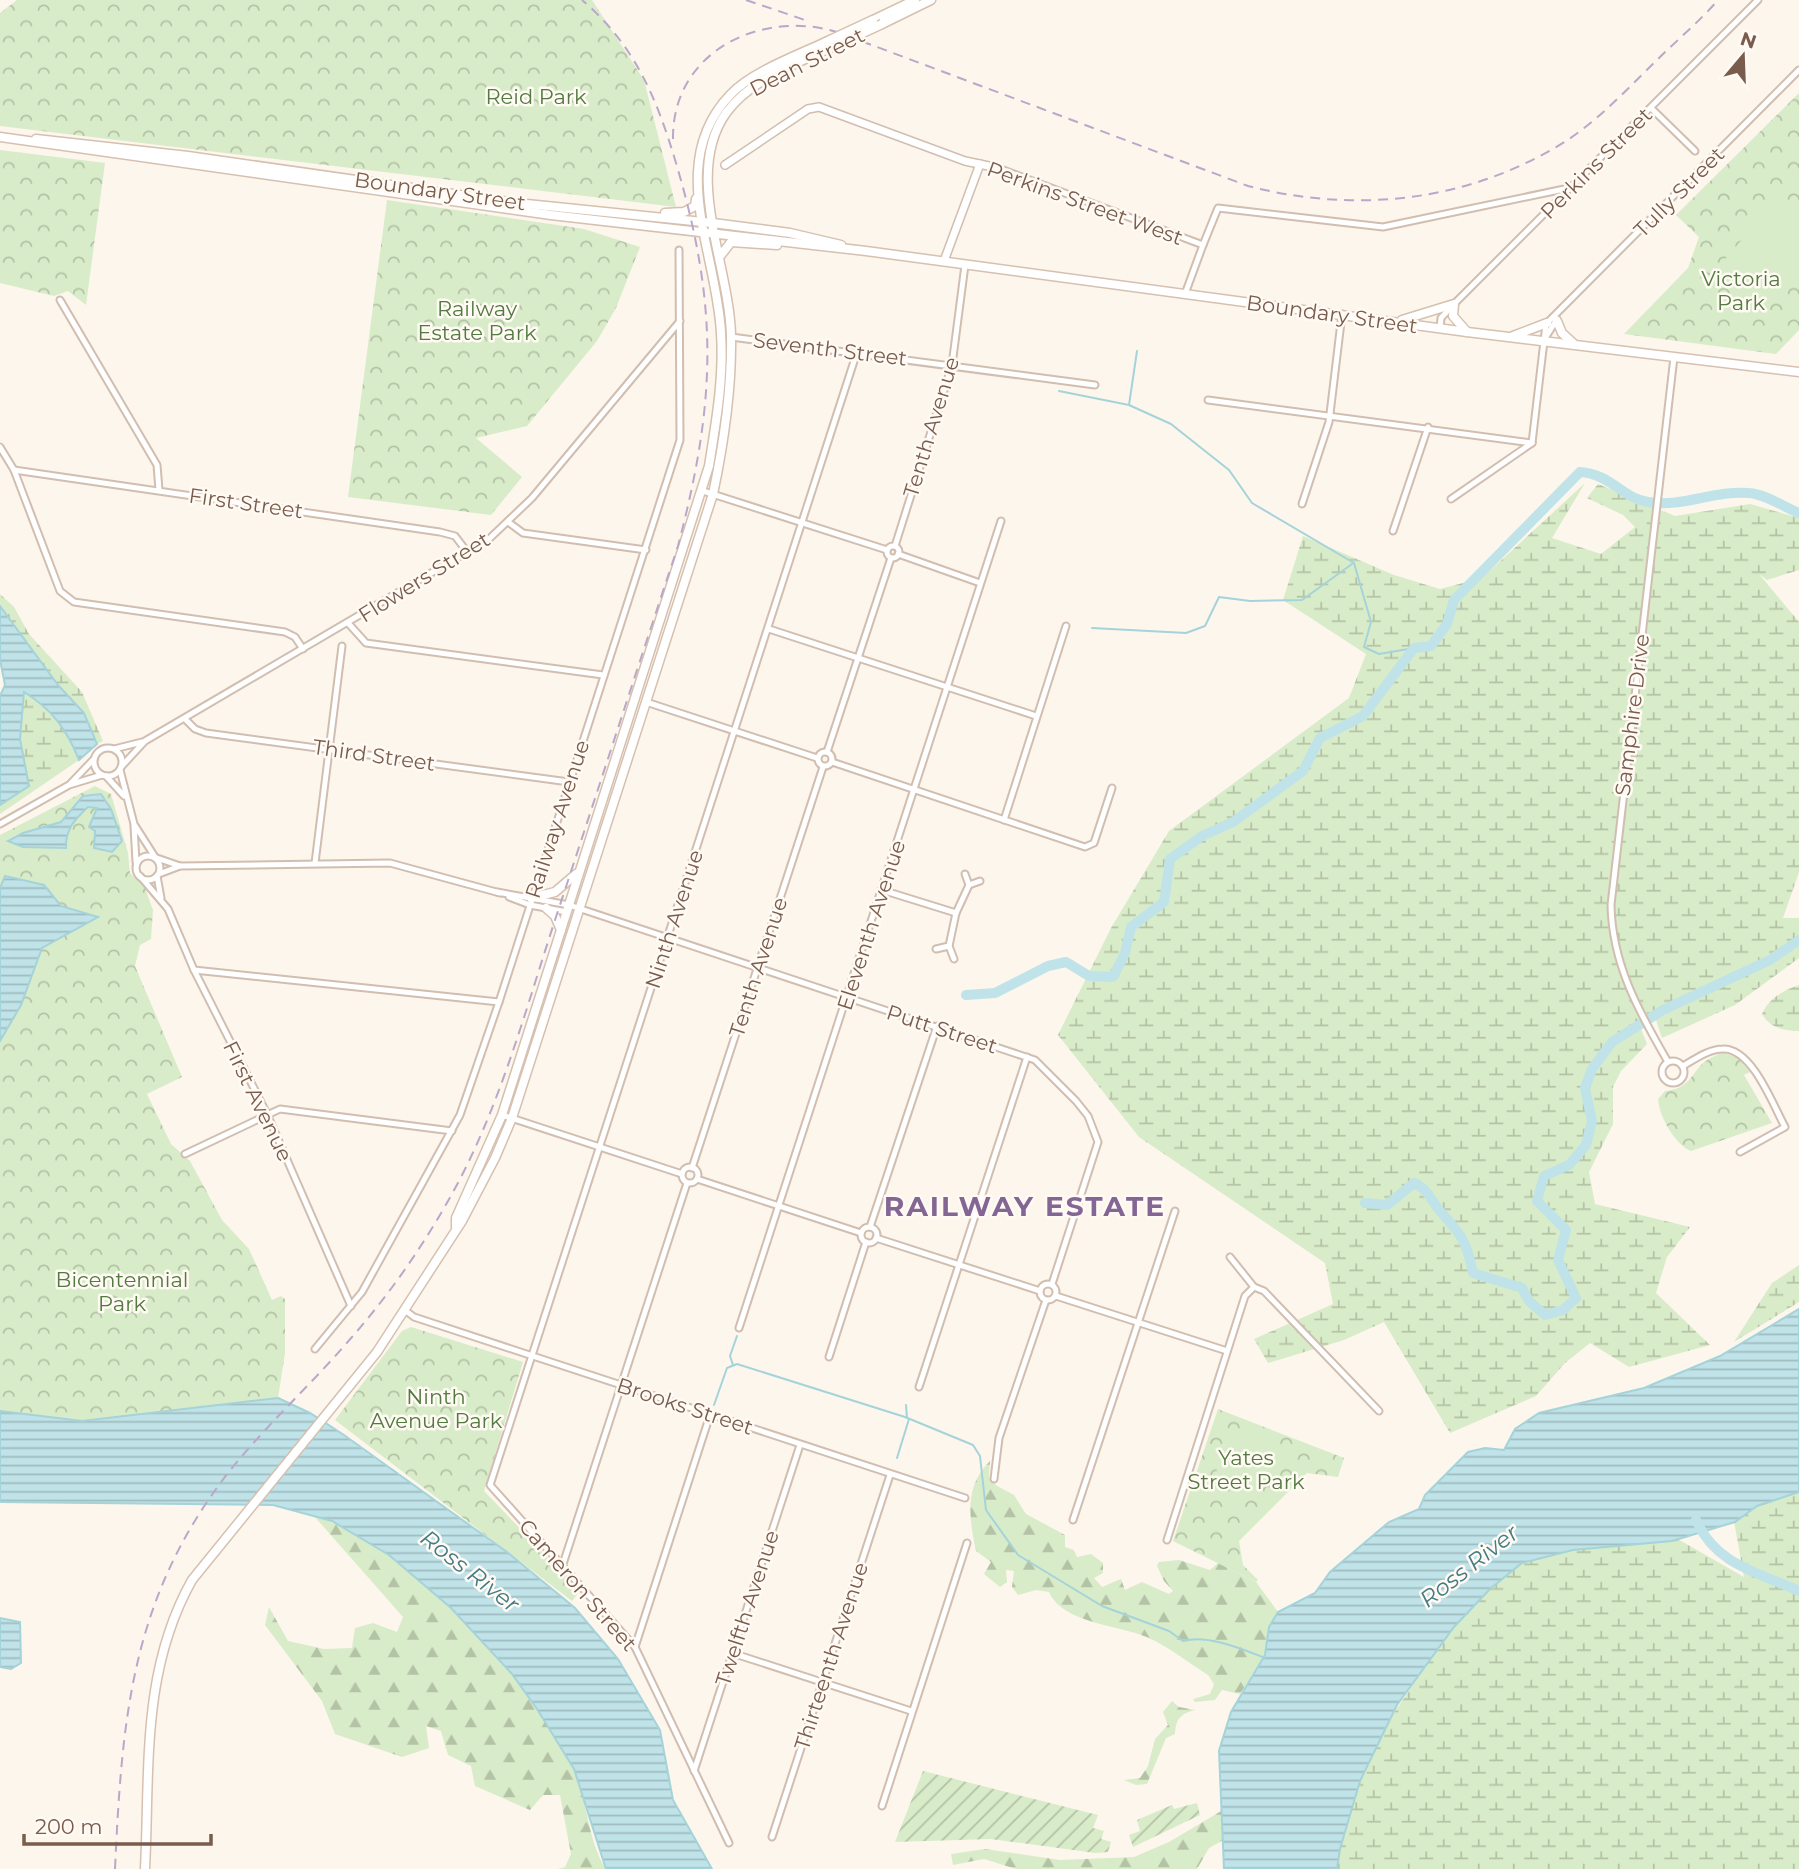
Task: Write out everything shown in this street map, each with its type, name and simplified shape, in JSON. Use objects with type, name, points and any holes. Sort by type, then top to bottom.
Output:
[{"type":"main road","name":"Dean Street","points":[[716,234],[707,188],[707,165],[715,131],[739,97],[762,81],[915,0]]},
{"type":"main road","name":"Dean Street","points":[[704,233],[697,191],[697,163],[704,132],[733,92],[834,42],[882,24],[931,0]]},
{"type":"main road","name":"Boundary Street","points":[[0,137],[551,215],[866,251],[1467,332],[1799,372]]},
{"type":"main road","name":"Boundary Street","points":[[12,139],[93,143],[517,203],[623,211],[790,233],[866,251]]},
{"type":"main road","points":[[623,211],[684,212],[695,205],[697,191]]},
{"type":"main road","name":"Railway Avenue","points":[[456,1227],[456,1219],[502,1115],[703,491],[717,415],[721,348],[720,309],[704,233]]},
{"type":"main road","name":"Railway Avenue","points":[[145,1869],[152,1695],[158,1665],[178,1605],[212,1554],[331,1411],[406,1311],[462,1221],[512,1118],[713,494],[727,414],[731,337],[716,234]]},
{"type":"main road","points":[[721,255],[732,242],[764,246],[794,243]]},
{"type":"main road","points":[[1397,321],[1454,304],[1453,316],[1467,332]]},
{"type":"main road","points":[[1558,317],[1562,333],[1574,344]]},
{"type":"main road","points":[[1510,337],[1547,323]]},
{"type":"main road","points":[[531,901],[555,892],[581,868]]},
{"type":"main road","points":[[546,908],[557,919],[561,930]]},
{"type":"street","name":"Perkins Street","points":[[1440,328],[1441,318],[1454,304],[1758,0]]},
{"type":"street","name":"Tully Street","points":[[1544,340],[1558,317],[1799,70]]},
{"type":"street","name":"Perkins Street West","points":[[725,165],[808,109],[819,107],[998,168],[1203,245],[1218,208],[1383,227],[1569,188]]},
{"type":"street","points":[[1651,108],[1695,151]]},
{"type":"street","points":[[944,261],[980,164]]},
{"type":"street","points":[[1185,294],[1203,245]]},
{"type":"street","name":"Railway Avenue","points":[[315,1349],[362,1292],[452,1131],[499,1002],[680,440],[678,250]]},
{"type":"street","name":"Tenth Avenue","points":[[895,546],[952,365],[965,265]]},
{"type":"street","points":[[60,300],[157,465],[160,474],[159,490]]},
{"type":"street","points":[[1302,504],[1330,414],[1342,314]]},
{"type":"street","name":"Tully Street","points":[[1547,323],[1558,317]]},
{"type":"street","name":"Flowers Street","points":[[111,749],[145,741],[468,553],[508,522],[680,320]]},
{"type":"street","points":[[1451,499],[1532,443],[1547,323]]},
{"type":"street","name":"Seventh Street","points":[[731,337],[1096,385]]},
{"type":"street","name":"Ninth Avenue","points":[[490,1485],[858,352]]},
{"type":"street","name":"Samphire Drive","points":[[1668,1062],[1618,961],[1611,905],[1674,357]]},
{"type":"street","points":[[1208,400],[1428,427],[1532,443]]},
{"type":"street","points":[[1393,531],[1428,427]]},
{"type":"street","points":[[0,447],[14,470],[60,591],[74,602],[285,632],[295,637],[303,649]]},
{"type":"street","name":"First Street","points":[[14,470],[450,533],[468,553]]},
{"type":"street","points":[[703,491],[887,550],[895,546],[898,554]]},
{"type":"street","name":"Eleventh Avenue","points":[[739,1328],[1001,521]]},
{"type":"street","points":[[508,522],[523,533],[646,550]]},
{"type":"street","points":[[887,550],[891,558]]},
{"type":"street","points":[[980,583],[898,554],[891,558],[827,752],[832,762],[914,792],[1085,847],[1094,843],[1112,788]]},
{"type":"street","points":[[348,623],[366,643],[603,675]]},
{"type":"street","points":[[1004,820],[1066,626]]},
{"type":"street","points":[[769,629],[1036,716]]},
{"type":"street","points":[[315,863],[342,646]]},
{"type":"street","points":[[646,702],[817,758],[823,766],[832,762]]},
{"type":"street","name":"Third Street","points":[[185,719],[195,729],[206,733],[569,782]]},
{"type":"street","name":"Flowers Street","points":[[120,768],[145,741]]},
{"type":"street","points":[[69,785],[101,750],[111,749],[119,754],[126,798],[134,824],[136,865],[140,876],[149,880],[180,866]]},
{"type":"street","points":[[817,758],[822,752],[827,752]]},
{"type":"street","points":[[94,759],[95,768],[126,798]]},
{"type":"street","name":"Tenth Avenue","points":[[692,1168],[823,766]]},
{"type":"street","points":[[0,824],[69,785],[104,776],[120,768]]},
{"type":"street","points":[[134,824],[160,867],[158,875]]},
{"type":"street","points":[[136,865],[144,856],[180,866],[390,863],[568,909]]},
{"type":"street","points":[[965,874],[969,886]]},
{"type":"street","name":"First Avenue","points":[[158,875],[161,898],[267,1114],[351,1306]]},
{"type":"street","name":"First Avenue","points":[[140,876],[161,898]]},
{"type":"street","points":[[954,959],[950,946],[956,913],[969,886],[980,881]]},
{"type":"street","points":[[882,890],[956,913]]},
{"type":"street","points":[[531,901],[546,908],[578,910]]},
{"type":"street","name":"Putt Street","points":[[578,910],[937,1026],[1040,1063],[1061,1082],[1088,1116],[1098,1142],[1052,1284]]},
{"type":"street","points":[[936,949],[950,946]]},
{"type":"street","points":[[194,970],[499,1002]]},
{"type":"street","points":[[861,1233],[870,1227],[937,1026]]},
{"type":"street","points":[[1683,1066],[1722,1049],[1740,1053],[1750,1063],[1785,1127],[1740,1153]]},
{"type":"street","points":[[919,1387],[1027,1057]]},
{"type":"street","points":[[1675,1060],[1683,1066],[1683,1078],[1677,1083],[1670,1082],[1662,1074],[1668,1062],[1675,1060]]},
{"type":"street","points":[[186,1154],[267,1114],[287,1109],[452,1131]]},
{"type":"street","points":[[502,1115],[682,1174],[687,1183],[562,1564]]},
{"type":"street","points":[[682,1174],[686,1169],[692,1168],[697,1179]]},
{"type":"street","points":[[687,1183],[697,1179],[861,1233],[866,1242],[829,1357]]},
{"type":"street","points":[[1073,1520],[1175,1211]]},
{"type":"street","points":[[870,1227],[876,1231],[876,1238]]},
{"type":"street","points":[[866,1242],[876,1238],[958,1264],[1040,1291],[1046,1300]]},
{"type":"street","points":[[1230,1256],[1254,1286],[1264,1291],[1379,1411]]},
{"type":"street","points":[[1040,1291],[1044,1284],[1052,1284],[1056,1296]]},
{"type":"street","points":[[1167,1540],[1245,1296],[1254,1286]]},
{"type":"street","points":[[994,1479],[999,1438],[1046,1300],[1056,1296],[1227,1351]]},
{"type":"street","name":"Brooks Street","points":[[406,1311],[710,1415],[965,1498]]},
{"type":"street","points":[[635,1647],[710,1415]]},
{"type":"street","name":"Twelfth Avenue","points":[[694,1771],[800,1445]]},
{"type":"street","name":"Thirteenth Avenue","points":[[772,1837],[890,1475]]},
{"type":"street","name":"Cameron Street","points":[[490,1485],[635,1647],[729,1843]]},
{"type":"street","points":[[882,1806],[967,1543]]},
{"type":"street","points":[[732,1653],[911,1711]]},
{"type":"green space","name":"Reid Park","points":[[17,0],[592,0],[644,80],[676,207],[0,126],[0,13]]},
{"type":"green space","name":"Victoria Park","points":[[1799,93],[1799,330],[1776,354],[1624,334],[1688,268],[1699,237],[1676,215]]},
{"type":"green space","points":[[0,150],[105,163],[86,305],[68,291],[54,296],[0,283]]},
{"type":"green space","points":[[1780,196],[1799,213],[1799,271],[1765,309],[1718,267]]},
{"type":"green space","name":"Railway Estate Park","points":[[387,200],[584,229],[640,247],[616,308],[597,341],[527,426],[476,438],[522,477],[491,515],[348,497]]},
{"type":"green space","points":[[1585,483],[1552,538],[1601,554],[1635,527],[1623,515],[1587,498],[1598,484],[1675,516],[1750,504],[1799,518],[1799,570],[1767,580],[1759,574],[1799,622],[1799,872],[1783,918],[1799,918],[1799,958],[1735,1005],[1662,1038],[1656,1020],[1641,1029],[1647,1044],[1621,1071],[1613,1087],[1613,1124],[1589,1172],[1595,1204],[1690,1227],[1667,1257],[1656,1293],[1710,1345],[1629,1367],[1590,1343],[1565,1363],[1536,1396],[1450,1433],[1384,1322],[1344,1340],[1268,1363],[1254,1339],[1333,1304],[1325,1263],[1139,1137],[1058,1035],[1111,928],[1169,831],[1349,698],[1366,654],[1283,600],[1303,536],[1394,575],[1440,589],[1482,578]]},
{"type":"green space","points":[[0,594],[14,607],[29,634],[82,692],[103,741],[97,744],[84,713],[58,685],[0,606]]},
{"type":"green space","points":[[24,691],[58,721],[79,760],[0,814],[0,805],[29,786],[20,739]]},
{"type":"green space","name":"Bicentennial Park","points":[[95,786],[111,794],[128,853],[130,873],[145,888],[153,910],[151,939],[140,945],[135,966],[182,1077],[147,1094],[171,1144],[190,1161],[222,1220],[249,1249],[272,1300],[281,1296],[285,1299],[285,1353],[278,1398],[82,1421],[0,1411],[0,835]]},
{"type":"green space","points":[[1799,985],[1799,1031],[1773,1026],[1762,1014],[1768,1004],[1782,992]]},
{"type":"green space","points":[[1723,1053],[1737,1057],[1750,1072],[1744,1075],[1772,1123],[1691,1151],[1679,1142],[1668,1128],[1658,1099],[1665,1091],[1683,1085],[1712,1057]]},
{"type":"green space","points":[[1799,1265],[1799,1302],[1734,1342],[1772,1283]]},
{"type":"green space","name":"Ninth Avenue Park","points":[[411,1327],[523,1362],[484,1491],[580,1591],[572,1601],[335,1420],[402,1331]]},
{"type":"green space","name":"Yates Street Park","points":[[1218,1409],[1344,1458],[1338,1477],[1307,1473],[1239,1541],[1243,1565],[1258,1580],[1256,1582],[1173,1541]]},
{"type":"green space","points":[[1240,1434],[1252,1434],[1271,1447],[1276,1464],[1274,1476],[1263,1489],[1252,1494],[1240,1494],[1221,1481],[1216,1470],[1216,1458],[1229,1439]]},
{"type":"green space","points":[[990,1461],[989,1477],[997,1486],[1014,1495],[1026,1514],[1065,1535],[1065,1547],[1074,1550],[1077,1557],[1091,1554],[1103,1563],[1103,1573],[1094,1578],[1102,1587],[1121,1579],[1125,1590],[1142,1582],[1169,1594],[1173,1591],[1164,1581],[1157,1566],[1159,1562],[1179,1560],[1210,1570],[1218,1563],[1256,1582],[1278,1612],[1269,1627],[1265,1655],[1240,1694],[1222,1690],[1215,1700],[1195,1702],[1193,1699],[1210,1694],[1214,1684],[1208,1675],[1164,1646],[1149,1638],[1079,1617],[1056,1603],[1049,1592],[1036,1590],[1018,1595],[1012,1587],[1014,1571],[1006,1570],[1007,1582],[1000,1587],[984,1574],[991,1562],[976,1551],[970,1515],[976,1481]]},
{"type":"green space","points":[[1799,1476],[1799,1869],[1331,1869],[1342,1792],[1479,1584],[1579,1532],[1662,1530],[1744,1577],[1730,1499]]},
{"type":"green space","points":[[314,1516],[350,1531],[388,1554],[426,1585],[498,1658],[529,1696],[573,1768],[582,1792],[595,1846],[606,1869],[558,1869],[565,1867],[571,1854],[560,1795],[543,1795],[530,1810],[475,1786],[471,1766],[448,1755],[441,1731],[426,1726],[429,1748],[402,1757],[335,1734],[322,1701],[265,1625],[269,1607],[288,1641],[324,1649],[352,1648],[355,1628],[373,1623],[397,1632],[403,1617]]},
{"type":"green space","points":[[1172,1701],[1179,1707],[1195,1710],[1180,1718],[1175,1734],[1166,1738],[1147,1784],[1136,1785],[1124,1780],[1140,1778],[1148,1766],[1155,1739],[1168,1725],[1163,1712]]},
{"type":"green space","points":[[923,1771],[1098,1815],[1093,1828],[1104,1831],[1101,1839],[1111,1842],[1108,1852],[1095,1853],[991,1839],[895,1842]]},
{"type":"green space","points":[[1197,1803],[1200,1815],[1133,1847],[1129,1835],[1140,1831],[1137,1820],[1172,1805],[1174,1809]]},
{"type":"green space","points":[[1223,1810],[1225,1839],[1209,1848],[1197,1869],[1016,1869],[984,1859],[953,1865],[951,1854],[985,1849],[1060,1860],[1134,1857],[1169,1842]]},
{"type":"water","points":[[0,606],[58,685],[84,713],[97,744],[79,760],[57,721],[24,692],[20,739],[29,786],[0,805],[0,696],[5,685],[0,660]]},
{"type":"water","points":[[101,794],[111,809],[122,841],[112,852],[94,848],[95,831],[89,827],[97,808],[88,807],[72,825],[66,848],[23,847],[8,841],[23,833],[61,822],[83,796]]},
{"type":"water","points":[[5,876],[44,885],[61,906],[98,917],[42,948],[21,1005],[0,1041],[0,888]]},
{"type":"water","name":"Ross River","points":[[1799,1309],[1799,1492],[1757,1506],[1735,1522],[1672,1541],[1573,1550],[1522,1563],[1490,1589],[1454,1627],[1397,1705],[1360,1781],[1340,1849],[1337,1869],[1224,1869],[1219,1751],[1231,1712],[1265,1655],[1269,1627],[1278,1612],[1315,1593],[1330,1572],[1389,1522],[1419,1509],[1425,1495],[1468,1452],[1485,1448],[1504,1450],[1515,1429],[1539,1413],[1644,1388],[1720,1356]]},
{"type":"water","name":"Ross River","points":[[278,1398],[310,1413],[344,1435],[507,1552],[575,1608],[618,1659],[660,1730],[673,1800],[712,1869],[606,1869],[574,1769],[512,1674],[451,1608],[389,1555],[332,1521],[273,1505],[0,1502],[0,1411],[82,1421]]},
{"type":"water","points":[[0,1618],[20,1622],[21,1663],[11,1669],[0,1667]]},
{"type":"waterway","points":[[1129,405],[1137,351]]},
{"type":"waterway","points":[[1059,391],[1129,405],[1171,424],[1229,470],[1252,503],[1354,563],[1371,622],[1364,647],[1379,654],[1414,648]]},
{"type":"waterway","points":[[966,995],[995,993],[1048,966],[1066,962],[1089,976],[1113,977],[1125,953],[1131,927],[1164,902],[1170,859],[1202,836],[1233,822],[1303,771],[1320,738],[1363,716],[1414,648],[1431,646],[1447,624],[1454,600],[1580,472],[1600,477],[1631,496],[1648,502],[1673,503],[1723,494],[1749,493],[1768,498],[1799,513]]},
{"type":"waterway","points":[[1092,628],[1186,633],[1205,626],[1219,597],[1250,601],[1302,600],[1352,564]]},
{"type":"waterway","points":[[1365,1203],[1387,1205],[1414,1183],[1418,1185],[1462,1238],[1473,1273],[1522,1288],[1529,1301],[1545,1315],[1563,1310],[1576,1298],[1558,1260],[1566,1230],[1537,1201],[1544,1176],[1569,1165],[1586,1145],[1592,1121],[1585,1088],[1592,1069],[1612,1042],[1663,1010],[1770,960],[1799,940]]},
{"type":"waterway","points":[[733,1365],[730,1356],[737,1336]]},
{"type":"waterway","points":[[714,1405],[727,1368],[737,1364],[905,1417],[973,1445],[980,1456],[986,1510],[1018,1555],[1102,1606],[1169,1631],[1183,1641],[1213,1641],[1265,1658]]},
{"type":"waterway","points":[[906,1405],[907,1418]]},
{"type":"waterway","points":[[897,1458],[909,1419]]},
{"type":"waterway","points":[[1696,1520],[1704,1535],[1726,1557],[1753,1572],[1799,1591]]},
{"type":"railway","points":[[115,1869],[128,1710],[151,1613],[170,1566],[196,1520],[228,1473],[337,1354],[397,1281],[460,1179],[489,1115],[513,1050],[678,546],[691,494],[700,445],[707,354],[706,310],[690,215],[661,117],[642,74],[616,35],[582,0]]},
{"type":"railway","points":[[746,0],[805,20]]},
{"type":"railway","points":[[673,139],[677,108],[688,82],[705,60],[726,44],[752,33],[780,27],[808,26],[837,32],[1248,186],[1289,195],[1330,199],[1412,197],[1491,178],[1529,162],[1566,141],[1613,103],[1718,0]]},
{"type":"district","name":"RAILWAY ESTATE","points":[[1025,1206]]}]
